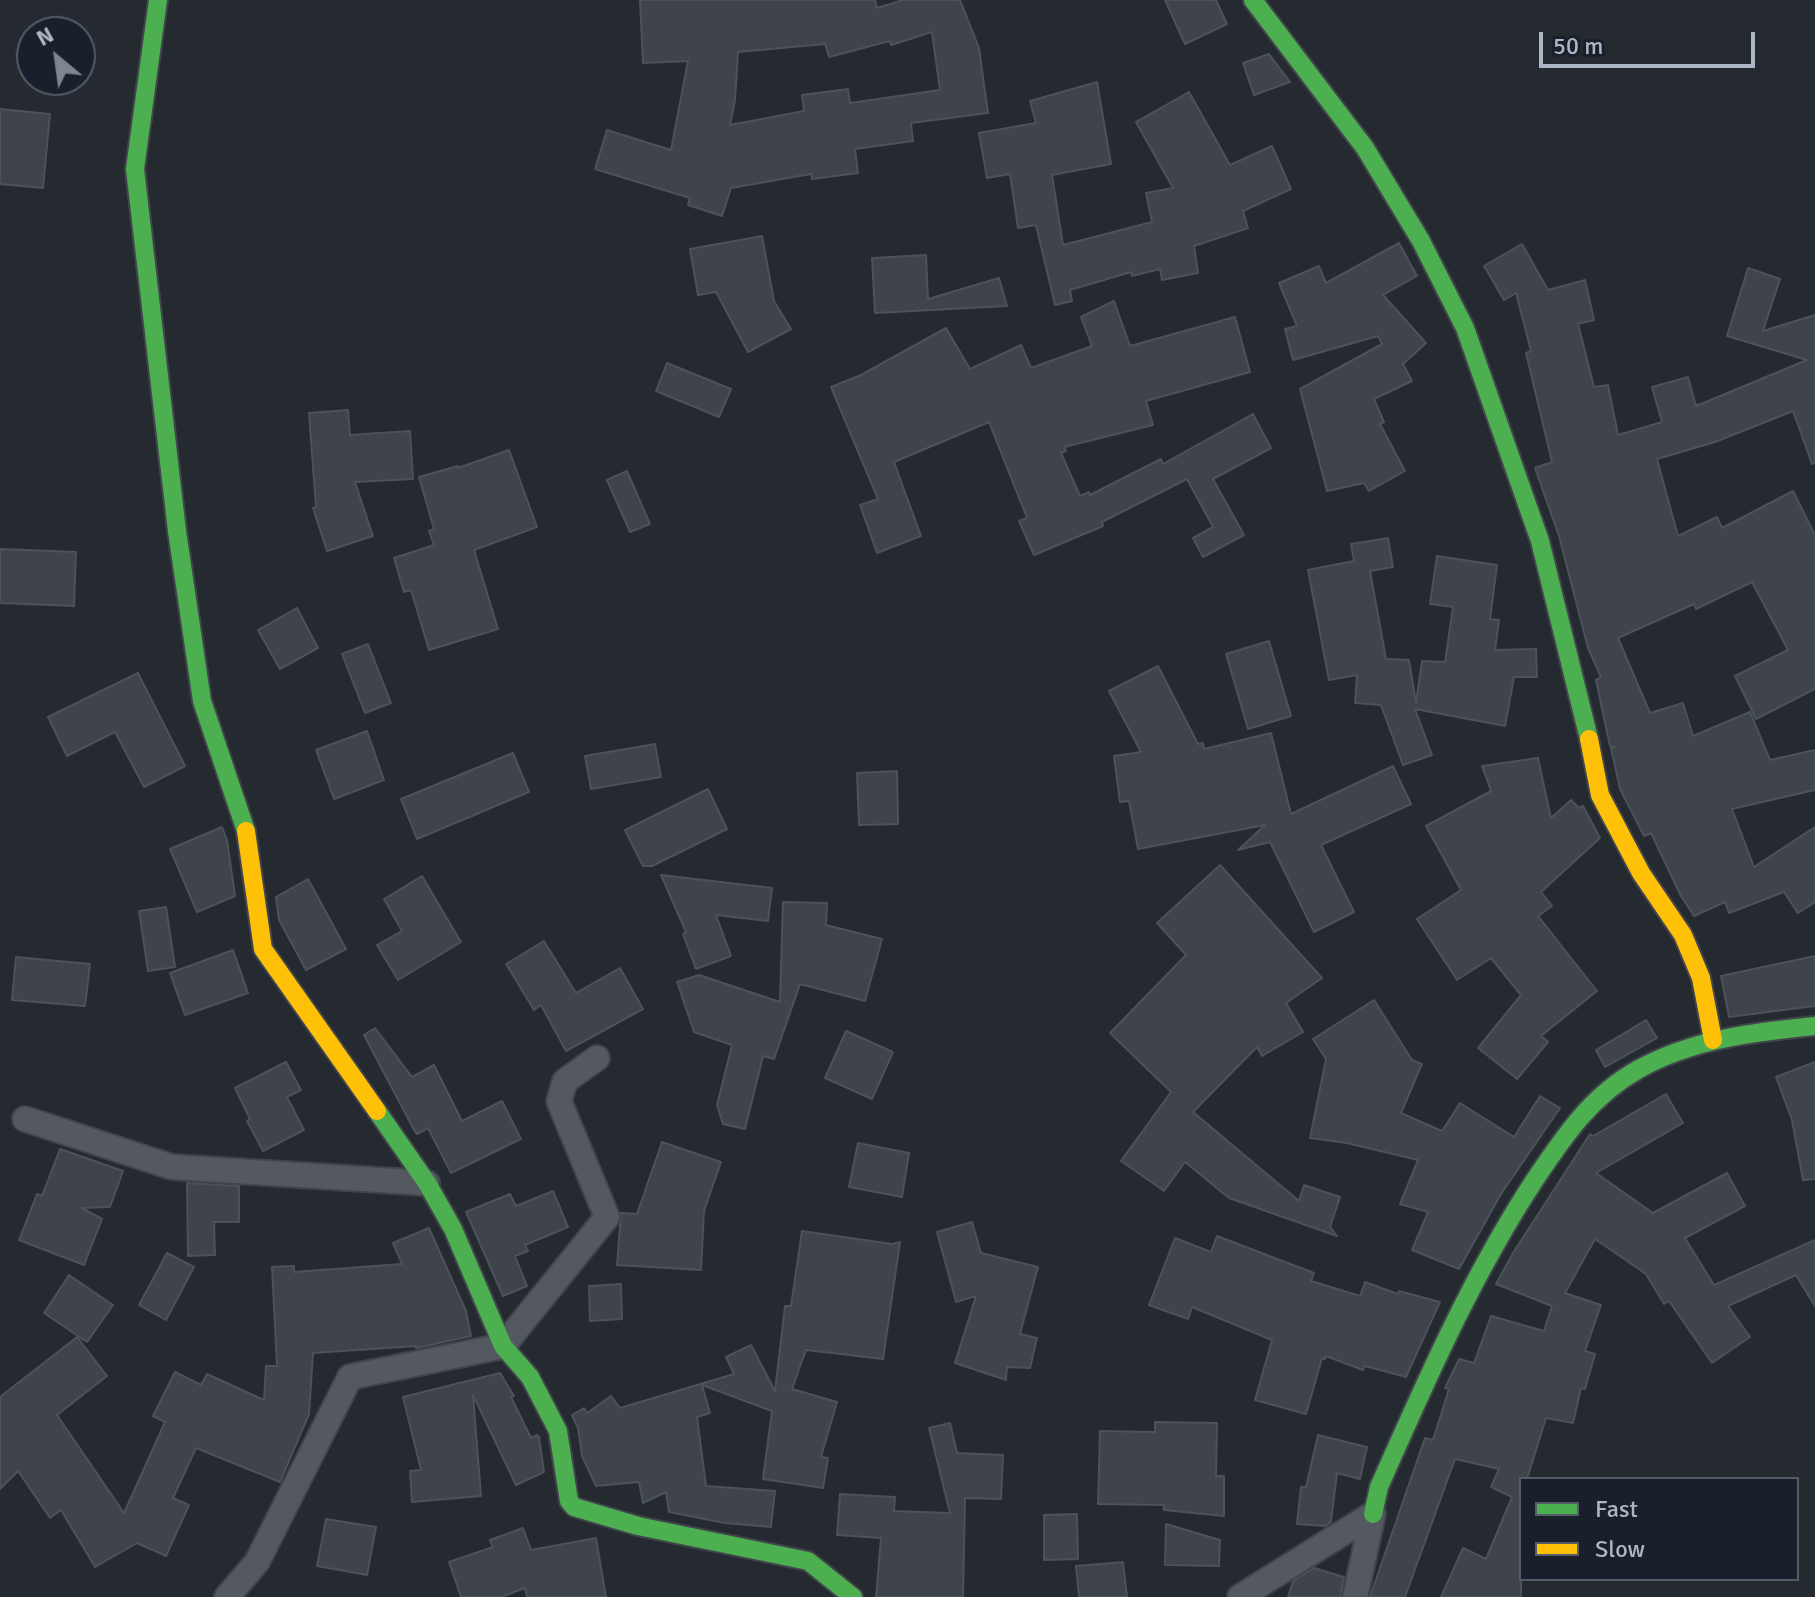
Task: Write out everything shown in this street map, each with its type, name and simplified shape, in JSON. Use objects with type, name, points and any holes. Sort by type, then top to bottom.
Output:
[{"type":"street","points":[[158,0],[135,169],[177,531],[202,701],[247,835],[263,949],[427,1183],[453,1229],[503,1346],[530,1377],[558,1431],[569,1501],[574,1507],[638,1526],[808,1561],[853,1597]]},
{"type":"street","points":[[1253,0],[1365,148],[1421,241],[1465,328],[1540,541],[1583,711],[1600,795],[1641,873],[1683,935],[1701,978],[1713,1040]]},
{"type":"street","points":[[1355,1597],[1379,1487],[1452,1325],[1521,1199],[1580,1115],[1612,1086],[1649,1063],[1702,1042],[1758,1031],[1815,1026]]},
{"type":"street","points":[[227,1597],[257,1562],[350,1377],[503,1346],[607,1217],[559,1101],[565,1081],[597,1058]]},
{"type":"street","points":[[25,1119],[172,1167],[427,1183]]},
{"type":"street","points":[[1240,1597],[1373,1514]]},
{"type":"building","points":[[640,0],[875,0],[877,8],[903,0],[960,0],[979,48],[988,113],[911,123],[913,141],[855,149],[858,173],[812,179],[811,174],[731,188],[722,216],[688,205],[690,198],[595,169],[607,130],[671,150],[688,61],[643,63]],"holes":[[[932,32],[940,90],[850,103],[848,89],[802,95],[804,111],[730,125],[738,52],[825,44],[829,57],[890,41],[891,45]]]},
{"type":"building","points":[[1165,0],[1216,0],[1227,24],[1185,44]]},
{"type":"building","points":[[1269,54],[1290,82],[1254,95],[1243,63]]},
{"type":"building","points":[[1097,82],[1111,164],[1052,175],[1063,245],[1152,222],[1146,193],[1173,188],[1136,122],[1189,92],[1230,165],[1272,146],[1291,189],[1243,211],[1248,228],[1194,246],[1198,273],[1162,280],[1160,269],[1132,276],[1131,272],[1070,290],[1072,301],[1055,305],[1036,225],[1018,228],[1010,174],[987,178],[979,133],[1036,123],[1030,101]]},
{"type":"building","points":[[0,109],[50,114],[43,188],[0,184]]},
{"type":"building","points":[[762,236],[774,301],[791,329],[748,352],[716,292],[698,295],[690,249]]},
{"type":"building","points":[[1399,243],[1417,276],[1383,295],[1426,343],[1403,364],[1412,381],[1374,399],[1384,422],[1380,424],[1405,471],[1369,491],[1364,483],[1327,491],[1300,389],[1382,344],[1378,336],[1293,360],[1285,329],[1297,326],[1279,283],[1319,266],[1326,283]]},
{"type":"building","points":[[1522,244],[1548,290],[1585,280],[1594,320],[1578,324],[1594,387],[1608,385],[1618,435],[1662,422],[1652,387],[1688,377],[1696,406],[1807,360],[1727,336],[1748,268],[1780,279],[1763,331],[1815,315],[1815,463],[1812,464],[1793,411],[1715,442],[1657,459],[1678,536],[1717,517],[1722,528],[1793,491],[1815,535],[1815,689],[1756,719],[1735,676],[1788,650],[1752,582],[1696,609],[1694,604],[1618,638],[1650,713],[1683,703],[1693,736],[1750,712],[1770,760],[1815,750],[1815,790],[1732,809],[1754,867],[1815,827],[1815,902],[1798,913],[1784,892],[1729,913],[1725,902],[1694,916],[1651,833],[1644,836],[1620,789],[1611,748],[1616,747],[1610,746],[1596,680],[1601,677],[1588,648],[1559,536],[1535,468],[1552,462],[1526,353],[1531,351],[1516,293],[1504,300],[1484,266]]},
{"type":"building","points":[[926,255],[928,299],[999,278],[1007,306],[875,313],[872,258]]},
{"type":"building","points":[[1114,301],[1130,346],[1235,317],[1250,372],[1146,401],[1153,425],[1064,447],[1066,451],[1061,453],[1080,496],[1089,492],[1090,495],[1161,459],[1163,464],[1253,414],[1271,448],[1213,479],[1244,535],[1203,557],[1193,538],[1213,527],[1187,479],[1102,522],[1103,526],[1034,555],[1019,521],[1027,518],[989,422],[894,462],[921,536],[877,553],[860,505],[878,499],[831,387],[861,375],[946,328],[970,369],[1021,345],[1031,368],[1092,346],[1081,317]]},
{"type":"building","points":[[667,363],[731,389],[719,417],[656,391]]},
{"type":"building","points":[[348,410],[350,435],[410,431],[413,479],[355,482],[373,536],[327,551],[313,508],[316,507],[309,413]]},
{"type":"building","points":[[509,450],[537,527],[474,550],[498,629],[429,650],[411,590],[404,592],[394,558],[434,545],[429,531],[434,529],[419,477],[458,468]]},
{"type":"building","points":[[627,471],[650,524],[630,532],[607,480]]},
{"type":"building","points":[[1388,538],[1393,567],[1370,571],[1386,659],[1409,660],[1416,703],[1422,661],[1445,662],[1453,607],[1430,604],[1437,556],[1497,565],[1490,619],[1499,620],[1495,650],[1536,649],[1537,677],[1514,677],[1505,726],[1415,709],[1432,755],[1403,765],[1381,705],[1355,703],[1357,675],[1329,680],[1308,570],[1354,561],[1351,544]]},
{"type":"building","points":[[0,549],[76,552],[74,606],[0,603]]},
{"type":"building","points":[[297,608],[318,648],[280,669],[258,630]]},
{"type":"building","points":[[1269,641],[1291,716],[1248,729],[1226,654]]},
{"type":"building","points":[[368,644],[391,703],[365,713],[342,654]]},
{"type":"building","points":[[1158,666],[1198,744],[1203,743],[1204,749],[1271,733],[1291,814],[1393,766],[1411,804],[1321,845],[1354,912],[1314,932],[1270,842],[1238,850],[1265,825],[1138,849],[1129,801],[1120,802],[1114,756],[1141,752],[1109,691]]},
{"type":"building","points":[[138,673],[185,766],[144,787],[115,732],[67,756],[48,717]]},
{"type":"building","points":[[367,731],[384,780],[334,799],[316,750]]},
{"type":"building","points":[[655,744],[661,777],[591,789],[585,756]]},
{"type":"building","points":[[513,753],[529,792],[417,839],[401,799]]},
{"type":"building","points":[[1538,758],[1551,818],[1571,800],[1579,808],[1583,806],[1600,838],[1541,892],[1552,906],[1538,916],[1597,991],[1541,1036],[1548,1042],[1517,1079],[1478,1048],[1521,995],[1491,958],[1457,980],[1417,919],[1461,890],[1426,826],[1491,791],[1482,766]]},
{"type":"building","points":[[897,771],[898,824],[859,825],[857,773]]},
{"type":"building","points":[[708,789],[727,829],[652,866],[643,866],[625,830]]},
{"type":"building","points":[[222,827],[227,840],[235,896],[197,912],[170,849]]},
{"type":"building","points":[[1220,865],[1322,978],[1286,1003],[1303,1032],[1262,1056],[1257,1047],[1193,1112],[1299,1201],[1304,1185],[1340,1197],[1330,1227],[1337,1236],[1229,1198],[1185,1162],[1164,1191],[1121,1161],[1171,1092],[1110,1033],[1186,955],[1157,923]]},
{"type":"building","points":[[661,875],[772,888],[768,921],[716,915],[731,956],[696,969],[683,934],[686,932]]},
{"type":"building","points":[[422,876],[461,942],[398,980],[377,945],[402,931],[384,899]]},
{"type":"building","points":[[308,879],[346,949],[306,970],[279,920],[276,897]]},
{"type":"building","points":[[783,902],[827,903],[826,925],[882,939],[865,1001],[800,984],[774,1059],[763,1056],[745,1129],[723,1124],[717,1105],[732,1045],[694,1032],[677,982],[699,975],[780,1002]]},
{"type":"building","points":[[166,907],[175,967],[148,971],[139,911]]},
{"type":"building","points":[[544,941],[576,993],[620,968],[643,1009],[566,1051],[541,1005],[534,1010],[506,964]]},
{"type":"building","points":[[233,950],[248,993],[185,1015],[170,973]]},
{"type":"building","points":[[1815,956],[1815,1006],[1729,1017],[1721,976]]},
{"type":"building","points":[[16,957],[90,964],[85,1006],[12,1000]]},
{"type":"building","points":[[1374,1000],[1412,1060],[1422,1064],[1401,1113],[1442,1131],[1460,1103],[1514,1137],[1540,1096],[1560,1108],[1501,1194],[1459,1269],[1412,1250],[1428,1212],[1400,1204],[1418,1160],[1347,1143],[1310,1138],[1326,1059],[1313,1039]]},
{"type":"building","points":[[1646,1020],[1657,1038],[1605,1067],[1596,1050]]},
{"type":"building","points":[[375,1028],[412,1077],[434,1065],[462,1121],[502,1101],[521,1139],[451,1173],[428,1128],[417,1134],[413,1128],[364,1035]]},
{"type":"building","points":[[846,1031],[893,1052],[872,1099],[825,1078]]},
{"type":"building","points":[[286,1062],[301,1090],[287,1097],[304,1130],[263,1151],[247,1121],[250,1119],[235,1088]]},
{"type":"building","points":[[1815,1062],[1815,1179],[1803,1180],[1792,1120],[1776,1077]]},
{"type":"building","points":[[1666,1094],[1683,1123],[1596,1173],[1653,1213],[1727,1173],[1745,1206],[1685,1238],[1714,1285],[1815,1240],[1815,1306],[1796,1275],[1728,1306],[1750,1337],[1712,1363],[1669,1301],[1664,1304],[1646,1274],[1595,1239],[1565,1293],[1601,1305],[1585,1351],[1595,1354],[1585,1389],[1581,1388],[1573,1423],[1546,1418],[1528,1477],[1519,1477],[1521,1597],[1441,1597],[1463,1548],[1486,1559],[1512,1497],[1491,1487],[1499,1469],[1455,1459],[1405,1597],[1370,1597],[1425,1438],[1433,1440],[1449,1389],[1445,1388],[1459,1359],[1474,1363],[1491,1316],[1544,1331],[1552,1306],[1496,1284],[1590,1134],[1593,1136]]},
{"type":"building","points":[[662,1142],[721,1162],[704,1211],[701,1270],[617,1265],[621,1213],[637,1214]]},
{"type":"building","points":[[858,1143],[909,1153],[902,1197],[849,1187]]},
{"type":"building","points":[[60,1149],[123,1171],[110,1207],[82,1208],[102,1219],[84,1265],[19,1240],[37,1194],[42,1196]]},
{"type":"building","points":[[187,1183],[239,1186],[239,1222],[214,1222],[215,1255],[188,1256]]},
{"type":"building","points":[[553,1191],[568,1227],[525,1245],[528,1251],[515,1256],[527,1286],[503,1296],[466,1212],[510,1194],[516,1206]]},
{"type":"building","points":[[972,1222],[981,1253],[1038,1267],[1020,1334],[1037,1338],[1030,1368],[1007,1367],[1006,1380],[955,1363],[976,1296],[956,1302],[937,1232]]},
{"type":"building","points":[[429,1228],[466,1311],[471,1336],[416,1348],[313,1353],[309,1414],[280,1482],[196,1448],[173,1498],[189,1505],[166,1556],[137,1543],[95,1567],[61,1510],[50,1518],[18,1471],[0,1489],[0,1397],[77,1337],[107,1376],[57,1415],[124,1513],[165,1422],[153,1416],[175,1372],[201,1385],[207,1374],[264,1400],[266,1366],[277,1366],[272,1267],[294,1266],[294,1272],[402,1264],[393,1243]]},
{"type":"building","points":[[802,1231],[892,1244],[900,1242],[883,1359],[806,1350],[792,1389],[837,1402],[821,1457],[828,1458],[823,1488],[763,1479],[772,1411],[702,1385],[710,1413],[697,1417],[706,1486],[775,1491],[771,1527],[725,1523],[669,1512],[666,1492],[643,1503],[639,1482],[596,1486],[582,1456],[578,1428],[572,1415],[584,1408],[587,1413],[611,1396],[620,1408],[734,1374],[726,1357],[751,1345],[775,1391],[785,1306],[791,1306]]},
{"type":"building","points":[[1217,1236],[1314,1273],[1311,1281],[1360,1296],[1365,1282],[1398,1294],[1399,1291],[1440,1302],[1406,1377],[1365,1366],[1363,1370],[1326,1356],[1322,1358],[1306,1414],[1255,1400],[1272,1340],[1192,1307],[1188,1319],[1149,1305],[1175,1238],[1211,1252]]},
{"type":"building","points":[[167,1253],[194,1267],[166,1320],[139,1305]]},
{"type":"building","points":[[69,1275],[113,1305],[87,1342],[44,1313]]},
{"type":"building","points":[[621,1284],[622,1319],[590,1321],[589,1286]]},
{"type":"building","points":[[500,1373],[514,1396],[511,1397],[531,1438],[539,1437],[544,1472],[516,1485],[473,1395],[481,1496],[412,1502],[410,1471],[421,1470],[403,1397]]},
{"type":"building","points":[[1155,1422],[1217,1423],[1216,1476],[1224,1476],[1224,1516],[1164,1510],[1164,1505],[1098,1504],[1100,1431],[1155,1432]]},
{"type":"building","points":[[950,1423],[957,1453],[1003,1455],[1001,1499],[965,1498],[963,1597],[876,1597],[881,1538],[837,1535],[840,1494],[895,1497],[894,1511],[950,1513],[929,1428]]},
{"type":"building","points":[[1318,1435],[1367,1447],[1360,1479],[1337,1473],[1331,1522],[1325,1526],[1297,1524],[1301,1487],[1306,1487]]},
{"type":"building","points":[[1077,1514],[1078,1559],[1044,1560],[1044,1515]]},
{"type":"building","points":[[326,1519],[376,1527],[367,1575],[317,1566]]},
{"type":"building","points":[[1166,1524],[1220,1540],[1219,1566],[1165,1565]]},
{"type":"building","points":[[523,1528],[531,1550],[596,1538],[606,1597],[527,1597],[525,1588],[501,1597],[461,1597],[449,1562],[493,1547],[490,1540]]},
{"type":"building","points":[[1123,1562],[1127,1597],[1079,1597],[1076,1566]]},
{"type":"building","points":[[1314,1568],[1344,1577],[1340,1597],[1288,1597],[1293,1581]]},
{"type":"traffic: fast","points":[[158,0],[135,169],[177,531],[202,701],[246,831]]},
{"type":"traffic: fast","points":[[1253,0],[1365,148],[1421,241],[1465,328],[1540,541],[1589,739]]},
{"type":"traffic: fast","points":[[1373,1514],[1379,1487],[1471,1290],[1536,1178],[1581,1117],[1622,1079],[1681,1050],[1747,1034],[1815,1026]]},
{"type":"traffic: fast","points":[[377,1111],[427,1183],[453,1229],[503,1346],[530,1377],[558,1431],[569,1501],[574,1507],[638,1526],[808,1561],[853,1597]]},
{"type":"traffic: slow","points":[[1589,739],[1600,795],[1641,873],[1683,935],[1701,978],[1713,1040]]},
{"type":"traffic: slow","points":[[246,831],[263,949],[377,1111]]}]
